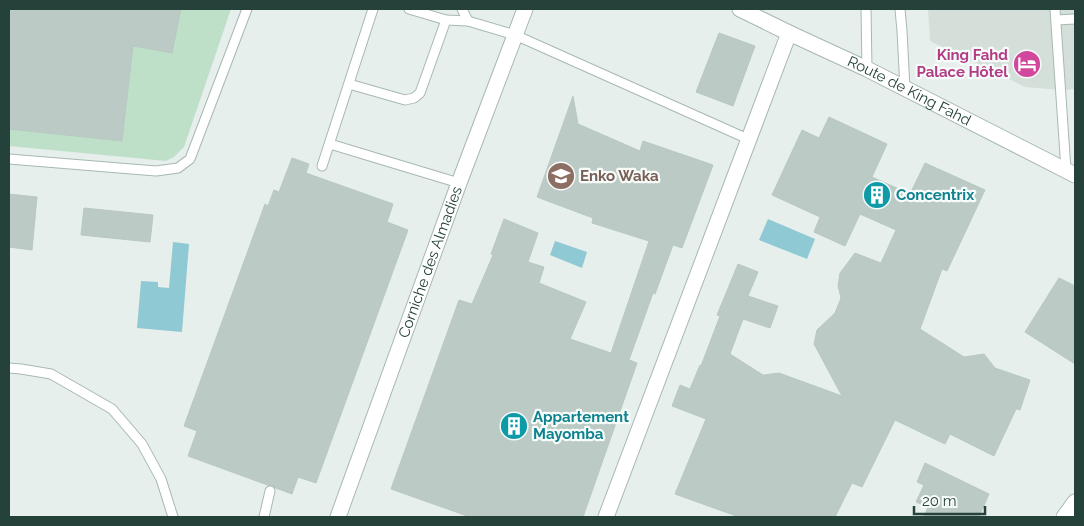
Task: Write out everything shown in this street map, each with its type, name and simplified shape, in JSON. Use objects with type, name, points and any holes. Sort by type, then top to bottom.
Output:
[{"type":"street","name":"Corniche des Almadies","points":[[338,517],[459,183],[525,9]]},
{"type":"street","name":"Route de King Fahd","points":[[740,9],[867,68],[1070,173]]},
{"type":"street","points":[[606,517],[789,33]]},
{"type":"street","points":[[1064,517],[1075,502]]},
{"type":"lane","points":[[9,159],[156,171],[178,168],[190,160],[247,9]]},
{"type":"lane","points":[[322,166],[373,9]]},
{"type":"lane","points":[[409,9],[446,20],[468,21],[515,35],[748,139]]},
{"type":"lane","points":[[462,9],[468,21]]},
{"type":"lane","points":[[866,9],[867,68]]},
{"type":"lane","points":[[900,9],[905,89]]},
{"type":"lane","points":[[1055,9],[1070,173]]},
{"type":"lane","points":[[1056,20],[1075,19]]},
{"type":"lane","points":[[349,84],[405,100],[414,98],[420,93],[446,20]]},
{"type":"lane","points":[[330,144],[459,183]]},
{"type":"lane","points":[[9,368],[21,368],[51,374],[112,410],[142,444],[162,479],[173,517]]},
{"type":"lane","points":[[264,517],[270,490]]},
{"type":"shaded area","name":"King Fahd Palace Hôtel","points":[[928,9],[1075,9],[1075,89],[1061,90],[1025,87],[930,41]]},
{"type":"green space","points":[[9,9],[231,9],[184,147],[174,157],[166,161],[9,146]]},
{"type":"water","points":[[768,219],[815,239],[807,259],[759,240]]},
{"type":"water","points":[[555,241],[587,252],[582,268],[550,255]]},
{"type":"water","points":[[173,242],[189,244],[182,332],[137,328],[141,281],[158,282],[158,287],[169,288]]},
{"type":"building","points":[[9,9],[181,9],[172,53],[133,46],[122,141],[9,129]]},
{"type":"building","points":[[719,33],[755,46],[733,106],[696,92]]},
{"type":"building","name":"Appartement Mayomba","points":[[573,96],[578,124],[640,151],[643,141],[713,165],[682,248],[673,245],[655,294],[653,293],[629,360],[637,363],[583,517],[470,517],[391,489],[459,300],[472,304],[493,255],[491,254],[504,219],[538,233],[528,262],[544,267],[539,283],[586,302],[570,339],[611,353],[649,241],[592,223],[593,218],[537,197]]},
{"type":"building","points":[[829,117],[887,144],[872,177],[910,194],[925,163],[985,190],[947,271],[942,269],[920,329],[964,357],[984,354],[995,368],[1030,380],[1020,410],[1016,409],[994,456],[950,434],[945,444],[895,420],[862,487],[852,483],[835,517],[739,517],[675,494],[706,419],[672,406],[680,385],[690,389],[701,366],[720,316],[717,315],[738,264],[758,272],[748,296],[778,306],[770,328],[743,319],[730,354],[763,375],[779,373],[842,396],[814,344],[817,330],[835,313],[841,298],[838,286],[840,273],[855,253],[881,263],[896,230],[860,214],[845,246],[814,232],[820,217],[772,195],[802,130],[819,138]]},
{"type":"building","points":[[292,158],[309,164],[306,173],[393,204],[387,222],[408,230],[316,483],[298,477],[292,494],[188,456],[197,431],[184,426],[265,204],[268,206],[274,190],[279,192]]},
{"type":"building","points":[[9,194],[37,197],[32,250],[9,247]]},
{"type":"building","points":[[84,208],[153,215],[150,242],[81,235]]},
{"type":"building","points":[[1059,278],[1075,286],[1075,364],[1025,332]]},
{"type":"building","points":[[925,463],[989,494],[979,517],[924,517],[928,507],[916,502],[924,485],[917,482]]},
{"type":"place","name":"King Fahd Palace Hôtel","points":[[1027,64]]},
{"type":"place","name":"Enko Waka","points":[[561,176]]},
{"type":"place","name":"Concentrix","points":[[877,195]]},
{"type":"place","name":"Appartement Mayomba","points":[[514,426]]}]
